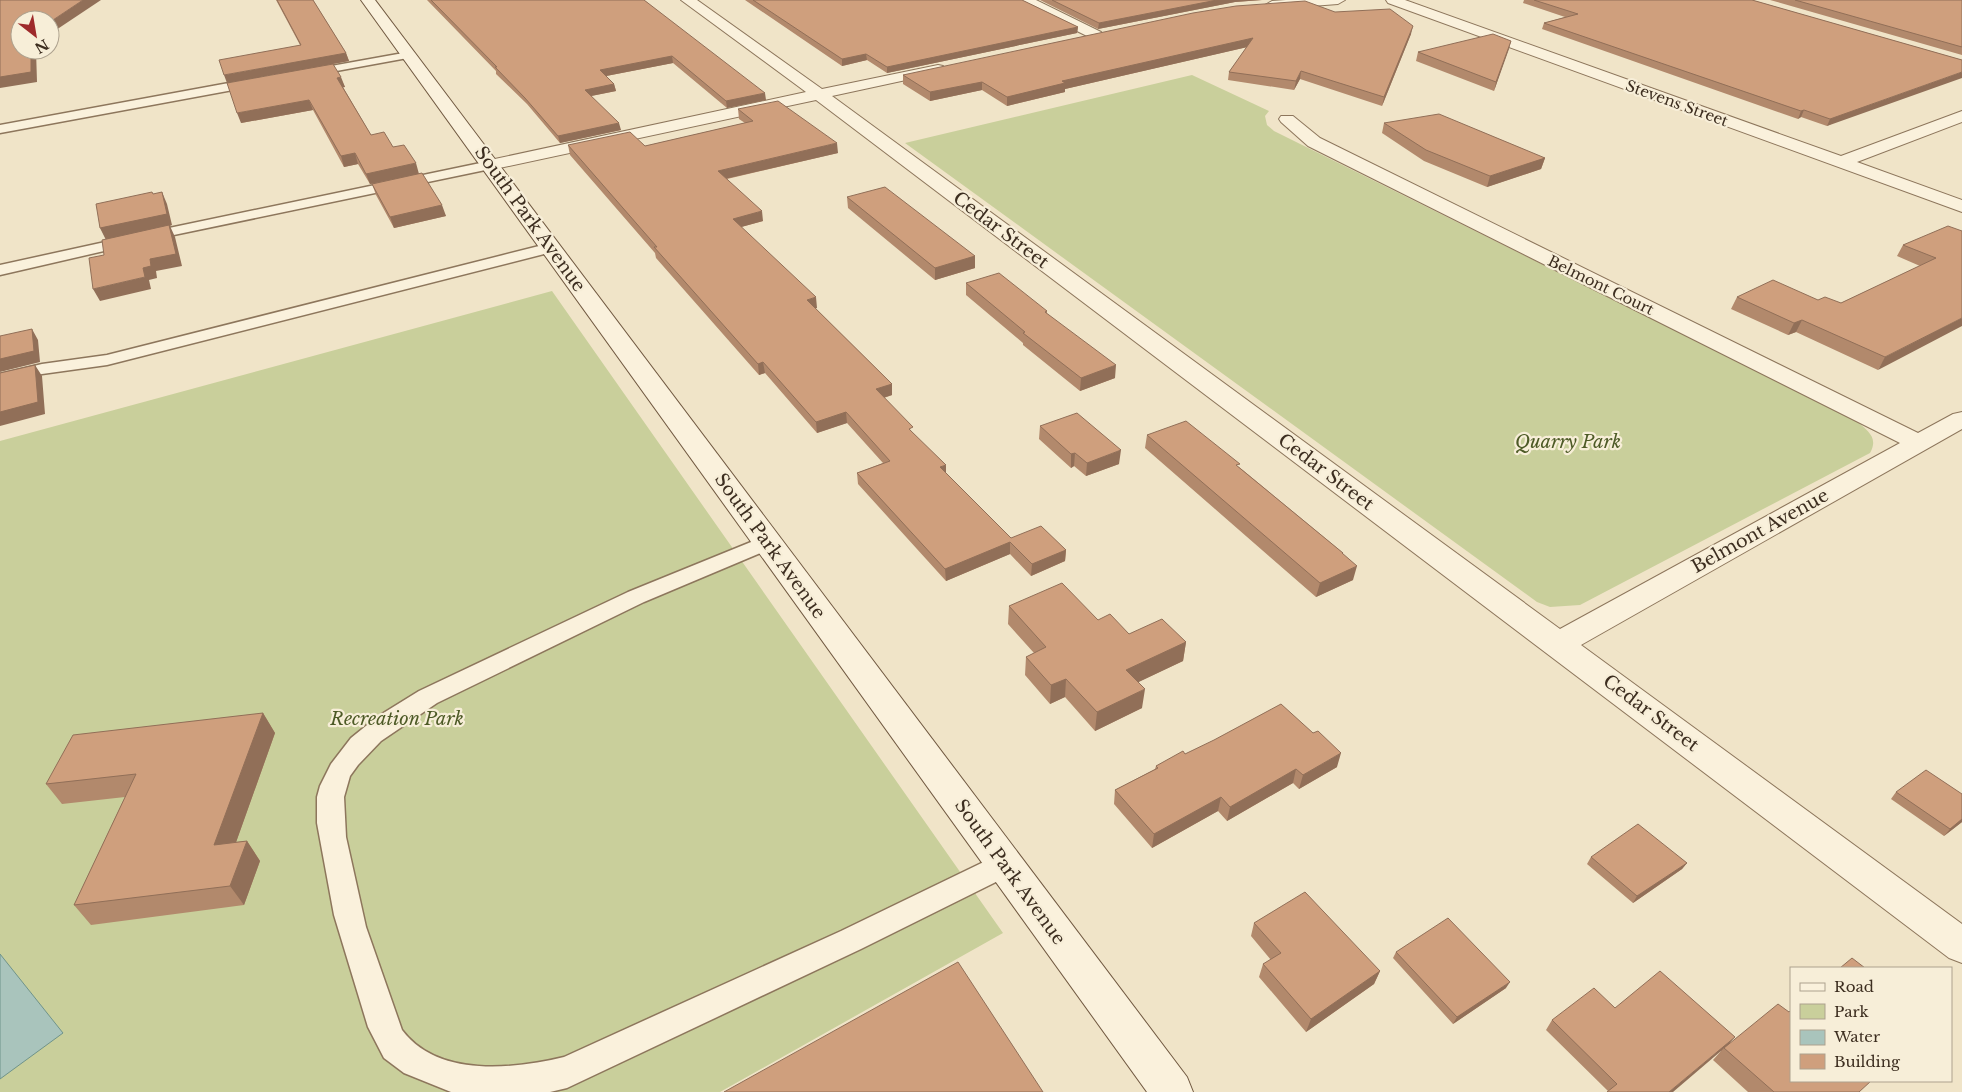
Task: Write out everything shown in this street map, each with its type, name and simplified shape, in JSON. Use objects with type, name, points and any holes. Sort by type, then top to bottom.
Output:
[{"type":"street","name":"South Park Avenue","points":[[368,0],[1172,1092]]},
{"type":"street","name":"Cedar Street","points":[[688,0],[819,95],[1962,946]]},
{"type":"street","points":[[1026,0],[1101,34],[1077,39]]},
{"type":"street","points":[[1256,6],[1338,0]]},
{"type":"street","name":"Stevens Street","points":[[1393,0],[1962,206]]},
{"type":"street","points":[[490,165],[953,66]]},
{"type":"street","points":[[1841,162],[1962,116]]},
{"type":"street","name":"Belmont Court","points":[[1287,119],[1314,142],[1919,443]]},
{"type":"street","name":"Belmont Avenue","points":[[1558,644],[1962,419]]},
{"type":"lane","points":[[298,75],[409,55]]},
{"type":"lane","points":[[3,125],[269,80]]},
{"type":"lane","points":[[0,270],[169,232],[490,165]]},
{"type":"lane","points":[[0,380],[42,369],[107,360],[551,248]]},
{"type":"lane","points":[[768,542],[636,597],[428,696],[376,732],[350,757],[333,785],[328,808],[347,911],[384,1027],[395,1047],[417,1064],[461,1080],[494,1086],[530,1082],[567,1072],[851,940],[1004,865]]},
{"type":"green space","name":"Quarry Park","points":[[1192,75],[1269,111],[1265,116],[1267,125],[1274,131],[1857,421],[1871,435],[1873,443],[1870,453],[1580,605],[1550,607],[1537,602],[905,143]]},
{"type":"green space","name":"Recreation Park","points":[[552,291],[1003,933],[720,1092],[0,1092],[0,441]]},
{"type":"water","points":[[0,954],[63,1033],[0,1079]]},
{"type":"building","points":[[0,0],[83,0],[60,15],[60,10],[10,10],[10,60],[31,60],[31,72],[0,77]]},
{"type":"building","points":[[277,0],[313,0],[346,53],[224,75],[219,60],[301,45]]},
{"type":"building","points":[[431,0],[644,0],[765,93],[726,101],[672,56],[600,70],[614,84],[585,90],[619,123],[558,136],[495,67],[497,67]]},
{"type":"building","points":[[753,0],[1022,0],[1078,27],[887,67],[866,54],[842,59]]},
{"type":"building","points":[[1052,0],[1217,0],[1099,23]]},
{"type":"building","points":[[1534,0],[1752,0],[1962,60],[1962,72],[1830,119],[1804,110],[1801,111],[1544,23],[1578,14]]},
{"type":"building","points":[[1795,0],[1962,0],[1962,47]]},
{"type":"building","points":[[1305,1],[1335,12],[1390,9],[1413,26],[1384,97],[1301,71],[1296,81],[1229,72],[1253,38],[1062,81],[1065,83],[1007,97],[982,82],[930,92],[903,75],[1193,13],[1236,6]]},
{"type":"building","points":[[1493,34],[1511,41],[1496,82],[1418,52]]},
{"type":"building","points":[[333,64],[341,77],[337,78],[371,135],[384,132],[393,147],[404,145],[416,163],[366,174],[355,153],[341,156],[309,100],[237,113],[227,83]]},
{"type":"building","points":[[778,101],[837,143],[718,171],[762,211],[733,219],[816,297],[807,300],[892,384],[876,389],[913,427],[909,429],[946,465],[940,467],[1011,538],[1041,526],[1066,550],[1032,564],[1010,542],[945,569],[857,473],[890,461],[846,412],[816,422],[763,362],[758,364],[654,247],[657,247],[568,145],[630,132],[645,146],[753,121],[738,109]]},
{"type":"building","points":[[1439,114],[1545,158],[1490,176],[1426,150],[1384,123]]},
{"type":"building","points":[[422,173],[442,205],[390,217],[372,184]]},
{"type":"building","points":[[885,187],[975,256],[935,268],[847,197]]},
{"type":"building","points":[[152,192],[153,194],[162,192],[167,214],[100,228],[96,204]]},
{"type":"building","points":[[169,225],[176,254],[150,259],[151,266],[143,268],[145,277],[93,289],[89,258],[104,255],[102,240]]},
{"type":"building","points":[[1948,226],[1962,231],[1962,318],[1885,357],[1802,320],[1794,323],[1737,297],[1773,280],[1818,300],[1825,297],[1841,303],[1936,258],[1903,245]]},
{"type":"building","points":[[999,273],[1047,311],[1045,312],[1116,365],[1081,378],[1023,333],[1025,332],[966,283]]},
{"type":"building","points":[[32,329],[34,351],[0,359],[0,336]]},
{"type":"building","points":[[35,365],[38,402],[0,412],[0,373]]},
{"type":"building","points":[[1077,413],[1121,450],[1087,463],[1075,453],[1071,454],[1040,426]]},
{"type":"building","points":[[1186,421],[1240,464],[1236,465],[1357,566],[1320,583],[1147,435]]},
{"type":"building","points":[[1062,583],[1098,620],[1110,614],[1129,634],[1162,619],[1186,642],[1126,670],[1145,689],[1097,712],[1066,679],[1051,685],[1026,657],[1046,647],[1009,606]]},
{"type":"building","points":[[1281,704],[1313,733],[1318,731],[1341,753],[1303,775],[1296,769],[1230,807],[1221,797],[1154,834],[1115,790],[1158,768],[1156,766],[1183,751],[1185,754]]},
{"type":"building","points":[[263,713],[214,845],[247,841],[230,886],[74,905],[136,774],[46,784],[73,735]]},
{"type":"building","points":[[1926,770],[1962,794],[1962,819],[1950,829],[1896,792]]},
{"type":"building","points":[[1638,824],[1687,863],[1637,896],[1591,857]]},
{"type":"building","points":[[1305,892],[1380,971],[1311,1019],[1263,964],[1281,953],[1254,923]]},
{"type":"building","points":[[1448,918],[1510,982],[1457,1017],[1396,952]]},
{"type":"building","points":[[1852,958],[1864,967],[1841,967]]},
{"type":"building","points":[[958,962],[1043,1092],[724,1092]]},
{"type":"building","points":[[1660,971],[1735,1037],[1669,1092],[1607,1092],[1617,1084],[1552,1020],[1594,988],[1615,1008]]},
{"type":"building","points":[[1778,1004],[1790,1011],[1790,1082],[1870,1082],[1859,1092],[1774,1092],[1724,1048]]}]
